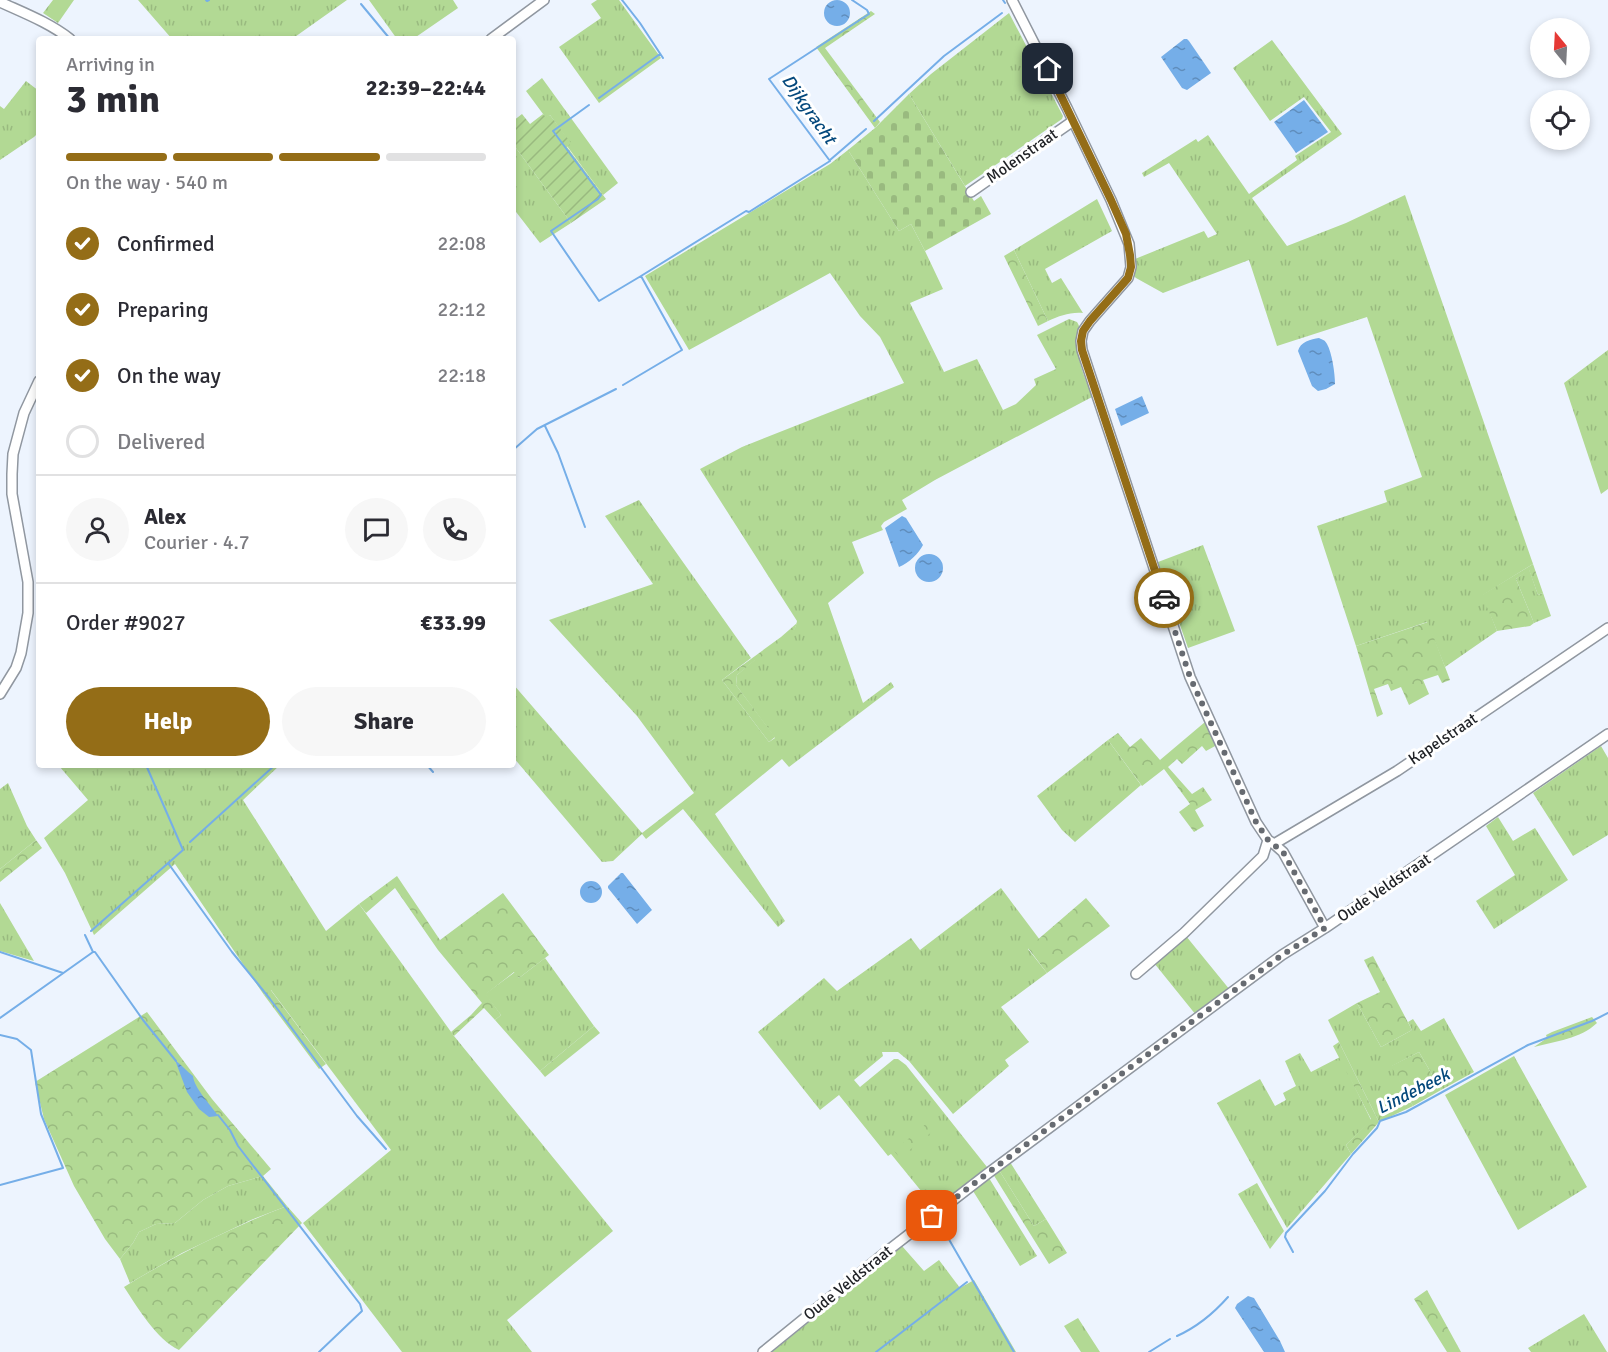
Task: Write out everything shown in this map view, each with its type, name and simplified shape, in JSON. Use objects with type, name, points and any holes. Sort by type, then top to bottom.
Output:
[{"type":"street","points":[[495,36],[544,0]]},
{"type":"street","name":"Molenstraat","points":[[1012,0],[1073,121],[1129,244],[1131,267],[1128,278],[1083,331],[1082,350],[1190,677],[1256,822],[1271,842],[1283,852],[1325,928]]},
{"type":"street","points":[[0,2],[67,36]]},
{"type":"street","name":"Molenstraat","points":[[971,192],[1073,121]]},
{"type":"street","points":[[0,694],[16,668],[28,613],[28,582],[12,495],[12,474],[14,454],[24,413],[36,387]]},
{"type":"street","name":"Kapelstraat","points":[[1136,974],[1184,933],[1263,856],[1271,842],[1396,771],[1608,628]]},
{"type":"street","name":"Oude Veldstraat","points":[[763,1352],[989,1172],[1282,955],[1608,734]]},
{"type":"green space","points":[[53,0],[74,0],[58,23],[43,13]]},
{"type":"green space","points":[[138,0],[347,0],[296,36],[169,36]]},
{"type":"green space","points":[[369,0],[453,0],[458,8],[417,36],[395,36]]},
{"type":"green space","points":[[597,0],[619,0],[661,58],[599,103],[559,47],[601,18],[591,4]]},
{"type":"green space","points":[[871,11],[875,14],[825,48],[880,122],[875,128],[816,47]]},
{"type":"green space","points":[[1009,13],[1063,116],[1062,119],[965,186],[909,94]]},
{"type":"green space","points":[[1272,40],[1342,134],[1252,198],[1287,246],[1346,223],[1405,195],[1533,564],[1483,595],[1497,631],[1445,667],[1427,622],[1356,646],[1317,526],[1387,502],[1384,491],[1422,477],[1367,317],[1277,346],[1249,260],[1163,293],[1133,275],[1135,259],[1204,231],[1208,238],[1217,234],[1169,163],[1144,177],[1142,173],[1196,139],[1198,142],[1208,135],[1249,194],[1297,160],[1295,156],[1331,132],[1304,97],[1270,121],[1233,68]]},
{"type":"green space","points":[[542,78],[618,183],[603,195],[567,146],[570,143],[550,115],[546,118],[526,91]]},
{"type":"green space","points":[[26,81],[36,89],[36,135],[0,160],[0,106],[4,109]]},
{"type":"green space","points":[[909,94],[974,201],[981,196],[991,214],[925,251],[911,224],[899,231],[848,150],[875,128]]},
{"type":"green space","points":[[522,114],[530,124],[543,114],[546,117],[550,115],[571,143],[567,147],[606,199],[571,223],[516,148],[516,119]]},
{"type":"green space","points":[[516,148],[571,223],[540,243],[516,212]]},
{"type":"green space","points":[[848,150],[899,231],[911,224],[943,289],[910,303],[944,372],[977,359],[1003,410],[1016,404],[1036,385],[1034,379],[1056,369],[1037,335],[1069,319],[1079,325],[1079,356],[1092,397],[935,480],[902,500],[907,509],[884,522],[881,526],[883,530],[852,542],[864,573],[828,603],[863,703],[891,682],[894,687],[789,767],[782,759],[715,814],[785,921],[778,927],[683,809],[646,839],[642,834],[613,861],[602,862],[516,761],[516,687],[642,833],[694,793],[637,716],[549,620],[653,584],[605,516],[639,500],[751,658],[722,680],[769,742],[775,738],[736,685],[737,675],[756,659],[787,639],[797,621],[700,469],[742,447],[904,383],[880,337],[860,316],[830,273],[689,350],[645,276],[830,164]]},
{"type":"green space","points":[[1097,199],[1112,231],[1045,269],[1052,283],[1061,278],[1083,313],[1069,314],[1048,321],[1014,250]]},
{"type":"green space","points":[[1014,250],[1048,321],[1038,326],[1004,256]]},
{"type":"green space","points":[[1608,350],[1608,489],[1601,494],[1564,383]]},
{"type":"green space","points":[[1203,545],[1235,631],[1188,648],[1158,562]]},
{"type":"green space","points":[[1533,564],[1543,593],[1538,595],[1529,570],[1516,579],[1534,623],[1530,626],[1497,631],[1482,595]]},
{"type":"green space","points":[[1529,569],[1538,595],[1543,593],[1551,616],[1534,623],[1516,579]]},
{"type":"green space","points":[[1428,622],[1450,680],[1442,683],[1438,675],[1423,680],[1429,694],[1409,705],[1401,687],[1391,691],[1388,684],[1374,689],[1383,714],[1377,717],[1356,646]]},
{"type":"green space","points":[[797,623],[792,636],[737,675],[736,685],[775,737],[769,742],[722,680]]},
{"type":"green space","points":[[1205,722],[1217,745],[1206,751],[1202,746],[1182,764],[1177,759],[1168,767],[1192,794],[1203,787],[1212,800],[1195,810],[1204,826],[1194,832],[1179,812],[1190,804],[1164,769],[1142,786],[1108,740],[1118,733],[1130,747],[1141,738],[1160,760]]},
{"type":"green space","points":[[1108,740],[1141,785],[1075,842],[1062,830],[1037,796]]},
{"type":"green space","points":[[1601,746],[1608,758],[1608,835],[1573,856],[1533,793]]},
{"type":"green space","points":[[61,768],[277,768],[243,800],[326,931],[359,904],[454,1036],[613,1231],[507,1320],[532,1352],[402,1352],[303,1223],[391,1150],[271,990],[264,995],[175,864],[94,935],[65,873],[44,838],[88,800]]},
{"type":"green space","points":[[8,783],[27,826],[36,840],[0,869],[0,789]]},
{"type":"green space","points":[[1498,817],[1513,841],[1535,828],[1568,880],[1494,929],[1476,901],[1515,875],[1486,826]]},
{"type":"green space","points":[[36,840],[42,848],[0,882],[0,869]]},
{"type":"green space","points":[[397,876],[440,940],[503,893],[549,955],[519,978],[514,972],[486,994],[501,1015],[495,1020],[484,1008],[454,1036],[451,1032],[482,1003],[438,950],[395,888],[366,913],[359,904]]},
{"type":"green space","points":[[1001,888],[1040,940],[1028,949],[1047,973],[1001,1007],[1029,1042],[1005,1060],[1009,1066],[953,1114],[909,1061],[898,1052],[882,1052],[883,1056],[854,1080],[860,1087],[894,1059],[898,1059],[906,1065],[987,1167],[935,1208],[891,1154],[888,1156],[839,1095],[820,1110],[758,1032],[824,978],[837,991],[911,938],[920,950]]},
{"type":"green space","points":[[1086,898],[1110,926],[1047,973],[1028,948]]},
{"type":"green space","points":[[0,903],[34,961],[0,951]]},
{"type":"green space","points":[[1186,936],[1230,990],[1196,1015],[1154,963]]},
{"type":"green space","points":[[1373,956],[1412,1030],[1381,1047],[1357,1003],[1380,992],[1364,960]]},
{"type":"green space","points":[[545,958],[594,1026],[540,1071],[495,1020],[501,1015],[485,994],[515,972],[519,978]]},
{"type":"green space","points":[[270,989],[326,1064],[319,1069],[264,995]]},
{"type":"green space","points":[[1357,1003],[1381,1047],[1412,1030],[1408,1022],[1413,1019],[1421,1031],[1444,1018],[1474,1072],[1441,1090],[1419,1052],[1392,1066],[1413,1106],[1379,1122],[1328,1020]]},
{"type":"green space","points":[[147,1012],[212,1099],[271,1169],[263,1176],[228,1186],[203,1200],[175,1223],[156,1224],[139,1232],[120,1259],[105,1239],[74,1186],[44,1119],[35,1082]]},
{"type":"green space","points":[[1592,1017],[1597,1023],[1583,1033],[1534,1047],[1547,1038],[1546,1035]]},
{"type":"green space","points":[[594,1026],[600,1033],[545,1077],[540,1071]]},
{"type":"green space","points":[[1339,1042],[1379,1122],[1351,1154],[1346,1145],[1371,1119],[1333,1046]]},
{"type":"green space","points":[[1419,1052],[1441,1090],[1413,1106],[1391,1066]]},
{"type":"green space","points":[[1300,1053],[1311,1072],[1340,1057],[1371,1120],[1346,1145],[1351,1154],[1287,1228],[1217,1103],[1260,1079],[1275,1106],[1286,1100],[1283,1093],[1296,1086],[1285,1061]]},
{"type":"green space","points":[[1514,1056],[1587,1187],[1518,1230],[1445,1095]]},
{"type":"green space","points":[[927,1123],[933,1131],[900,1158],[894,1151]]},
{"type":"green space","points":[[1010,1162],[1046,1219],[1034,1226],[999,1170]]},
{"type":"green space","points":[[999,1170],[1034,1226],[1046,1219],[1067,1253],[1049,1264],[993,1174]]},
{"type":"green space","points":[[263,1176],[287,1206],[251,1220],[182,1253],[130,1283],[120,1259],[139,1232],[156,1224],[175,1223],[203,1200],[228,1186]]},
{"type":"green space","points":[[989,1178],[1037,1256],[1020,1266],[973,1191]]},
{"type":"green space","points":[[1257,1183],[1284,1231],[1270,1249],[1238,1194]]},
{"type":"green space","points":[[287,1206],[302,1223],[179,1350],[155,1331],[124,1287],[204,1243]]},
{"type":"green space","points":[[902,1246],[924,1271],[939,1260],[960,1288],[974,1280],[1016,1352],[772,1352]]},
{"type":"green space","points":[[1427,1290],[1461,1352],[1447,1352],[1414,1299]]},
{"type":"green space","points":[[1584,1314],[1607,1352],[1531,1352],[1528,1348]]},
{"type":"green space","points":[[1078,1318],[1100,1352],[1081,1352],[1064,1326]]},
{"type":"water","points":[[837,0],[846,4],[850,13],[846,22],[837,26],[828,22],[824,13],[828,4]]},
{"type":"water","points":[[1184,39],[1189,41],[1211,73],[1187,90],[1182,88],[1161,57]]},
{"type":"water","points":[[1304,100],[1328,132],[1296,153],[1274,122]]},
{"type":"water","points":[[1319,338],[1329,348],[1335,384],[1318,391],[1312,386],[1298,351],[1303,343]]},
{"type":"water","points":[[1142,396],[1149,413],[1121,426],[1115,409]]},
{"type":"water","points":[[902,516],[906,518],[923,545],[913,558],[899,567],[885,528]]},
{"type":"water","points":[[929,554],[939,558],[943,568],[939,578],[929,582],[919,578],[915,568],[919,558]]},
{"type":"water","points":[[621,873],[652,910],[637,924],[608,888]]},
{"type":"water","points":[[591,881],[599,884],[602,892],[599,900],[591,903],[583,900],[580,892],[583,884]]},
{"type":"water","points":[[175,1060],[193,1076],[200,1091],[218,1116],[209,1117],[199,1109],[187,1092]]},
{"type":"water","points":[[1248,1296],[1254,1298],[1285,1352],[1264,1352],[1235,1308]]},
{"type":"waterway","name":"Dijkgracht","points":[[622,0],[663,58]]},
{"type":"waterway","name":"Dijkgracht","points":[[623,385],[682,350],[641,276],[830,161],[769,79],[869,14],[867,10],[852,0]]},
{"type":"waterway","points":[[361,4],[388,36]]},
{"type":"waterway","points":[[874,121],[944,56],[1002,13]]},
{"type":"waterway","points":[[599,98],[660,54]]},
{"type":"waterway","points":[[589,105],[553,131],[601,195],[551,231],[599,301],[641,276]]},
{"type":"waterway","points":[[830,160],[866,129]]},
{"type":"waterway","points":[[516,447],[537,429],[616,389]]},
{"type":"waterway","points":[[545,426],[558,453],[585,527]]},
{"type":"waterway","points":[[91,931],[183,850],[147,768]]},
{"type":"waterway","points":[[190,842],[272,768]]},
{"type":"waterway","points":[[430,768],[433,772]]},
{"type":"waterway","points":[[168,863],[232,952],[357,1116],[386,1149]]},
{"type":"waterway","points":[[0,1018],[93,952],[85,935]]},
{"type":"waterway","points":[[0,952],[63,973]]},
{"type":"waterway","points":[[93,952],[176,1061]]},
{"type":"waterway","name":"Lindebeek","points":[[1293,1252],[1285,1237],[1286,1233],[1325,1191],[1353,1154],[1377,1128],[1380,1121],[1406,1112],[1528,1045],[1608,1013]]},
{"type":"waterway","points":[[0,1035],[17,1039],[31,1050],[41,1114],[63,1168],[0,1185]]},
{"type":"waterway","points":[[218,1115],[230,1130],[238,1146],[360,1304],[362,1311],[319,1352]]},
{"type":"waterway","points":[[936,1217],[1014,1352]]},
{"type":"waterway","points":[[876,1352],[967,1282]]},
{"type":"waterway","name":"Lindebeek","points":[[1177,1336],[1204,1320],[1228,1297]]},
{"type":"waterway","name":"Lindebeek","points":[[1149,1352],[1170,1339]]},
{"type":"way so far","points":[[932,1216],[1282,955],[1325,928],[1283,852],[1268,840],[1256,822],[1190,677],[1164,598]]},
{"type":"route","points":[[1048,69],[1111,200],[1129,244],[1131,267],[1128,278],[1090,321],[1083,331],[1081,341],[1082,350],[1164,598]]}]
